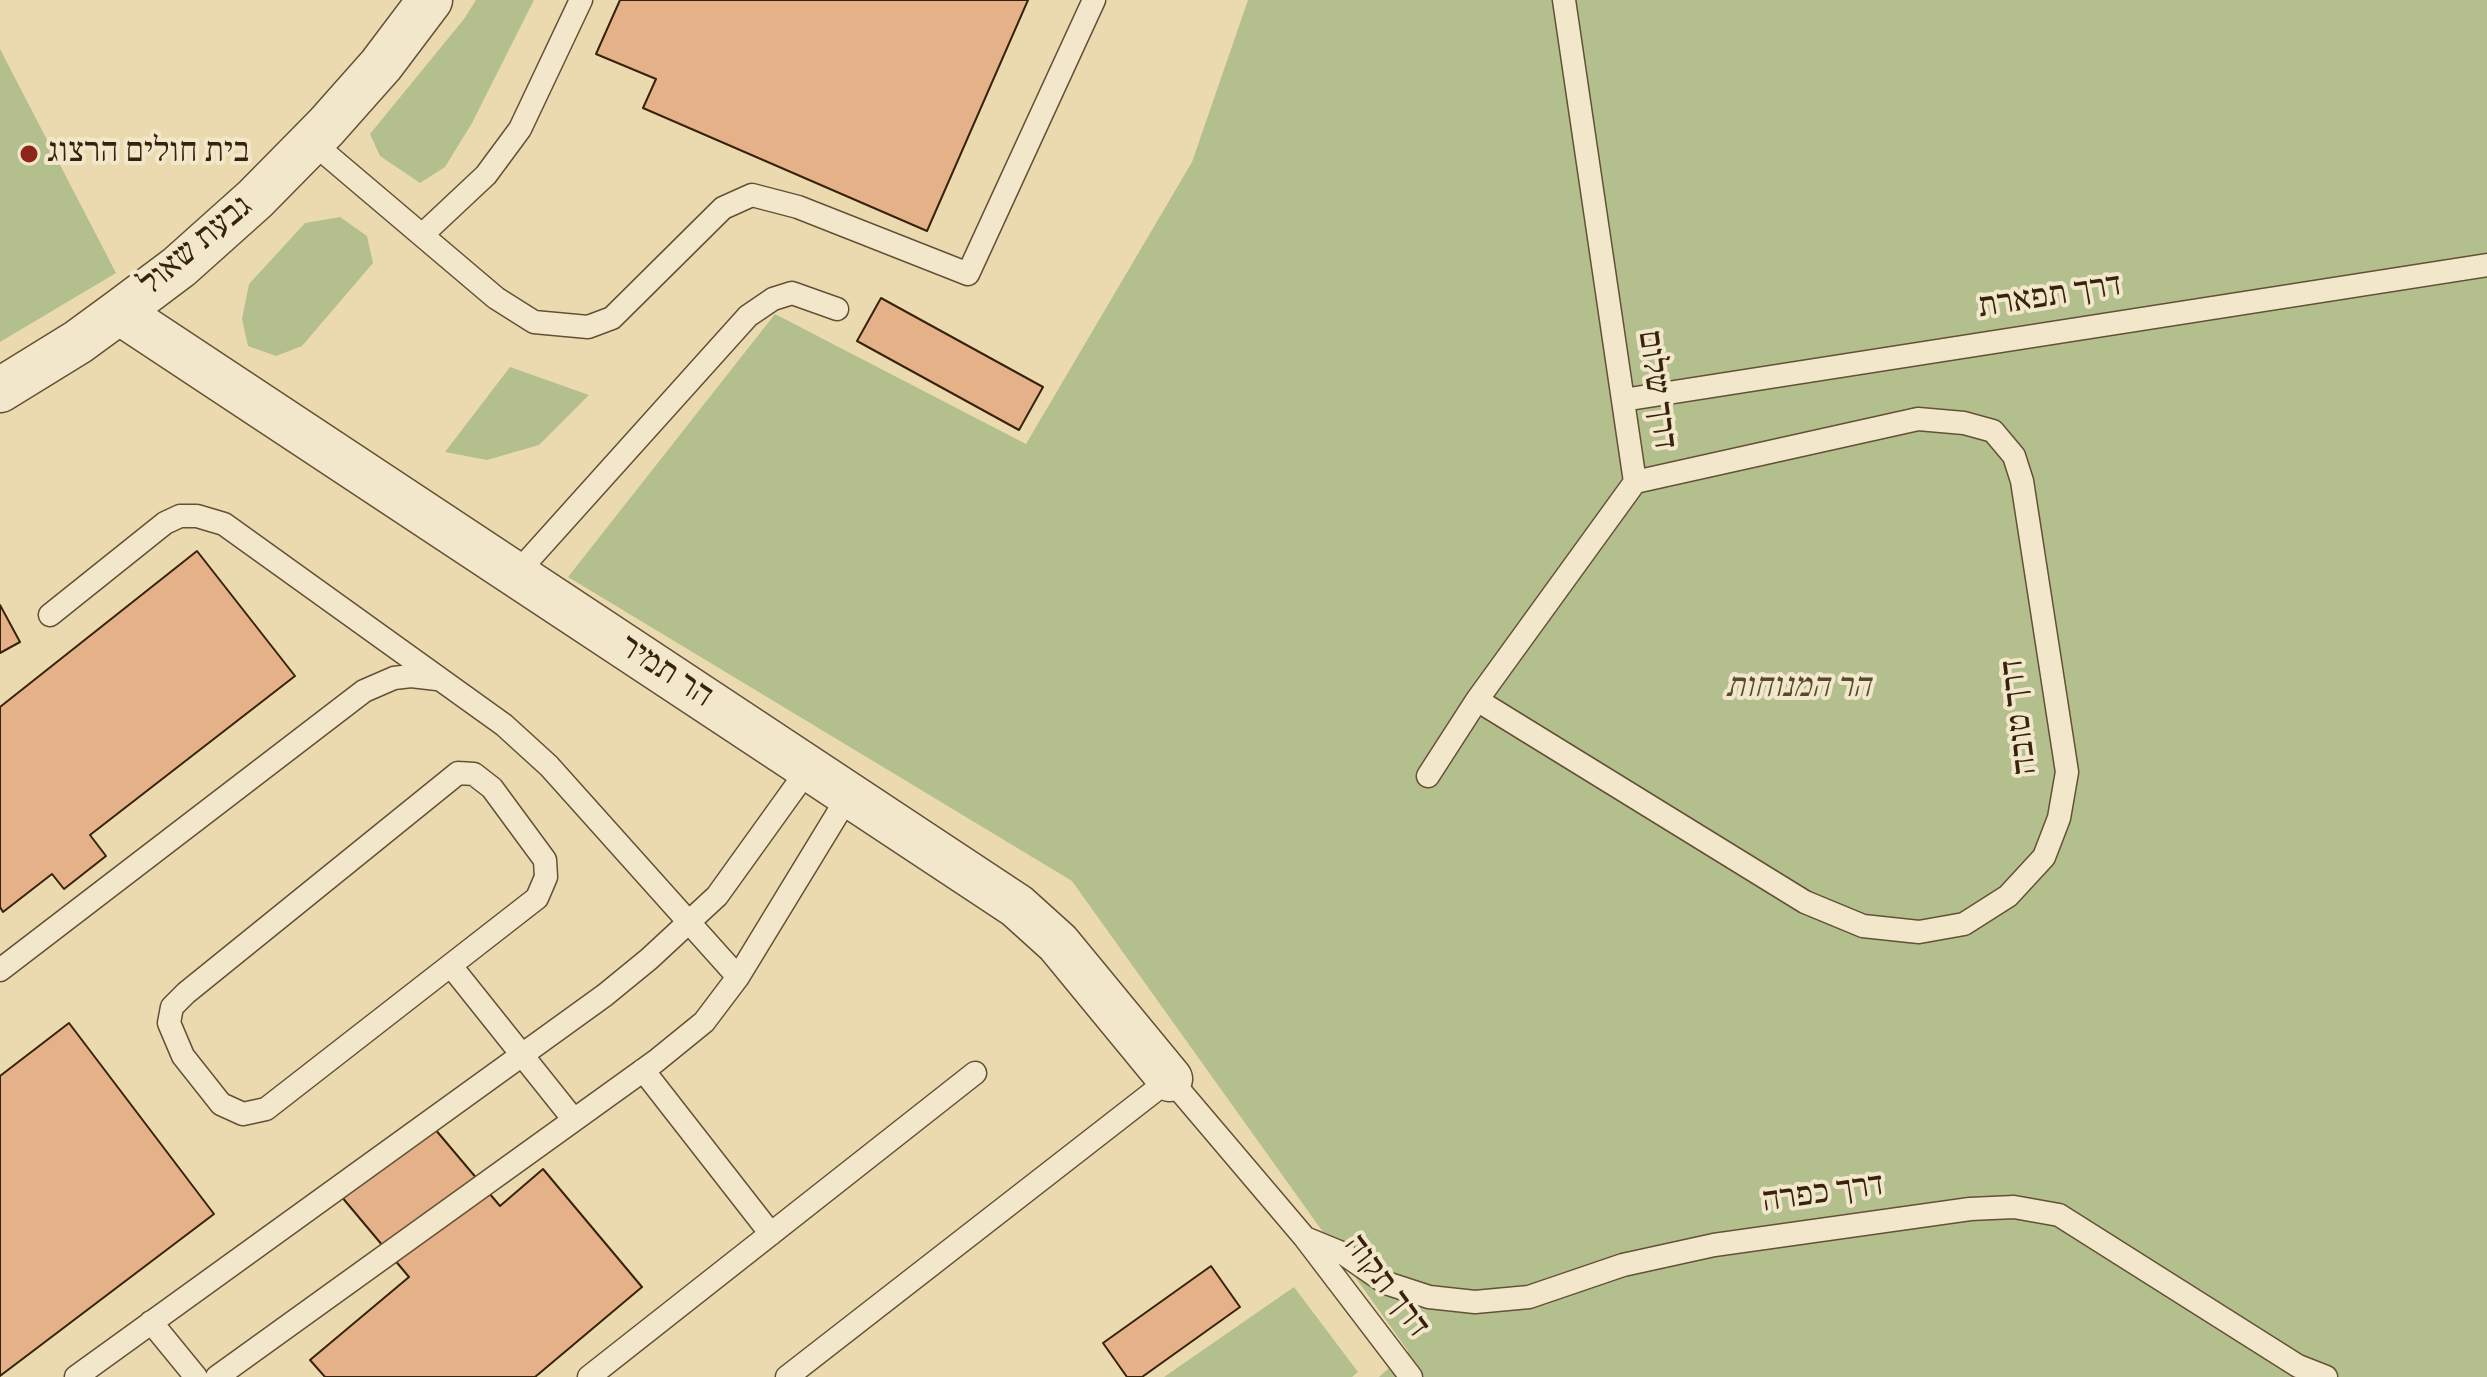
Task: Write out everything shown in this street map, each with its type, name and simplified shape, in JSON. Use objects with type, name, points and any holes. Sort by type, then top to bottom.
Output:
[{"type":"street","name":"גבעת שאול","points":[[0,390],[78,342],[119,312],[179,267],[255,199],[312,142],[381,65],[430,0]]},
{"type":"street","name":"הר תמיר","points":[[119,312],[1017,906],[1058,943],[1170,1079]]},
{"type":"lane","points":[[422,235],[486,175],[520,129],[581,0]]},
{"type":"lane","points":[[312,142],[496,298],[534,322],[588,327],[612,318],[723,208],[752,195],[798,207],[968,274],[1094,0]]},
{"type":"lane","name":"דרך שלום","points":[[1428,776],[1477,700],[1635,482],[1564,0]]},
{"type":"lane","name":"דרך תפארת","points":[[1623,400],[2487,265]]},
{"type":"lane","points":[[516,574],[748,316],[773,299],[792,293],[837,309]]},
{"type":"lane","name":"דרך טובה","points":[[1477,700],[1805,902],[1863,926],[1919,932],[1964,924],[2008,896],[2044,857],[2059,818],[2067,772],[2022,481],[2014,456],[1993,431],[1964,423],[1918,419],[1635,482]]},
{"type":"lane","points":[[50,615],[165,523],[180,516],[197,516],[224,524],[504,725],[549,766],[738,977]]},
{"type":"lane","points":[[0,970],[364,691],[394,678],[411,676],[442,680]]},
{"type":"lane","points":[[76,1377],[605,995],[717,896],[809,768]]},
{"type":"lane","points":[[458,773],[474,774],[492,788],[545,860],[546,877],[537,898],[451,966],[289,1093],[266,1109],[243,1114],[221,1104],[183,1056],[169,1023],[172,1007],[186,993],[458,773]]},
{"type":"lane","points":[[217,1377],[643,1070],[704,1022],[738,977],[849,795]]},
{"type":"lane","points":[[451,966],[574,1120]]},
{"type":"lane","points":[[643,1070],[771,1234]]},
{"type":"lane","points":[[589,1377],[975,1073]]},
{"type":"lane","points":[[787,1377],[1170,1079]]},
{"type":"lane","name":"דרך תקוה","points":[[1170,1079],[1305,1238],[1411,1377]]},
{"type":"lane","name":"דרך כפרה","points":[[1305,1238],[1344,1254],[1386,1283],[1429,1297],[1475,1302],[1529,1297],[1623,1265],[1714,1245],[1970,1209],[2014,1207],[2059,1215],[2298,1366],[2326,1377]]},
{"type":"lane","points":[[151,1322],[196,1377]]},
{"type":"green space","points":[[476,0],[534,0],[472,123],[445,167],[420,183],[380,156],[370,134]]},
{"type":"green space","name":"הר המנוחות","points":[[1248,0],[2487,0],[2487,1377],[1379,1377],[1408,1351],[1072,881],[568,577],[775,314],[1026,444],[1192,162]]},
{"type":"green space","name":"בית חולים הרצוג","points":[[0,49],[116,273],[0,342]]},
{"type":"green space","points":[[340,217],[367,236],[373,263],[302,346],[276,356],[248,346],[242,319],[249,284],[305,223]]},
{"type":"green space","points":[[510,367],[589,395],[539,445],[487,460],[445,452]]},
{"type":"green space","points":[[1294,1287],[1358,1372],[1352,1377],[1164,1377]]},
{"type":"building","points":[[620,0],[1028,0],[927,231],[643,108],[656,79],[596,54]]},
{"type":"building","points":[[881,298],[1043,387],[1019,430],[857,341]]},
{"type":"building","points":[[197,551],[295,676],[90,835],[106,856],[64,889],[52,874],[3,912],[0,907],[0,707]]},
{"type":"building","points":[[0,605],[20,642],[0,653]]},
{"type":"building","points":[[69,1023],[214,1214],[0,1376],[0,1076]]},
{"type":"building","points":[[429,1122],[500,1206],[543,1169],[642,1287],[535,1377],[325,1377],[310,1360],[409,1277],[341,1196]]},
{"type":"building","points":[[1211,1266],[1240,1307],[1142,1377],[1127,1377],[1103,1343]]},
{"type":"place","name":"בית חולים הרצוג","points":[[29,154]]}]
